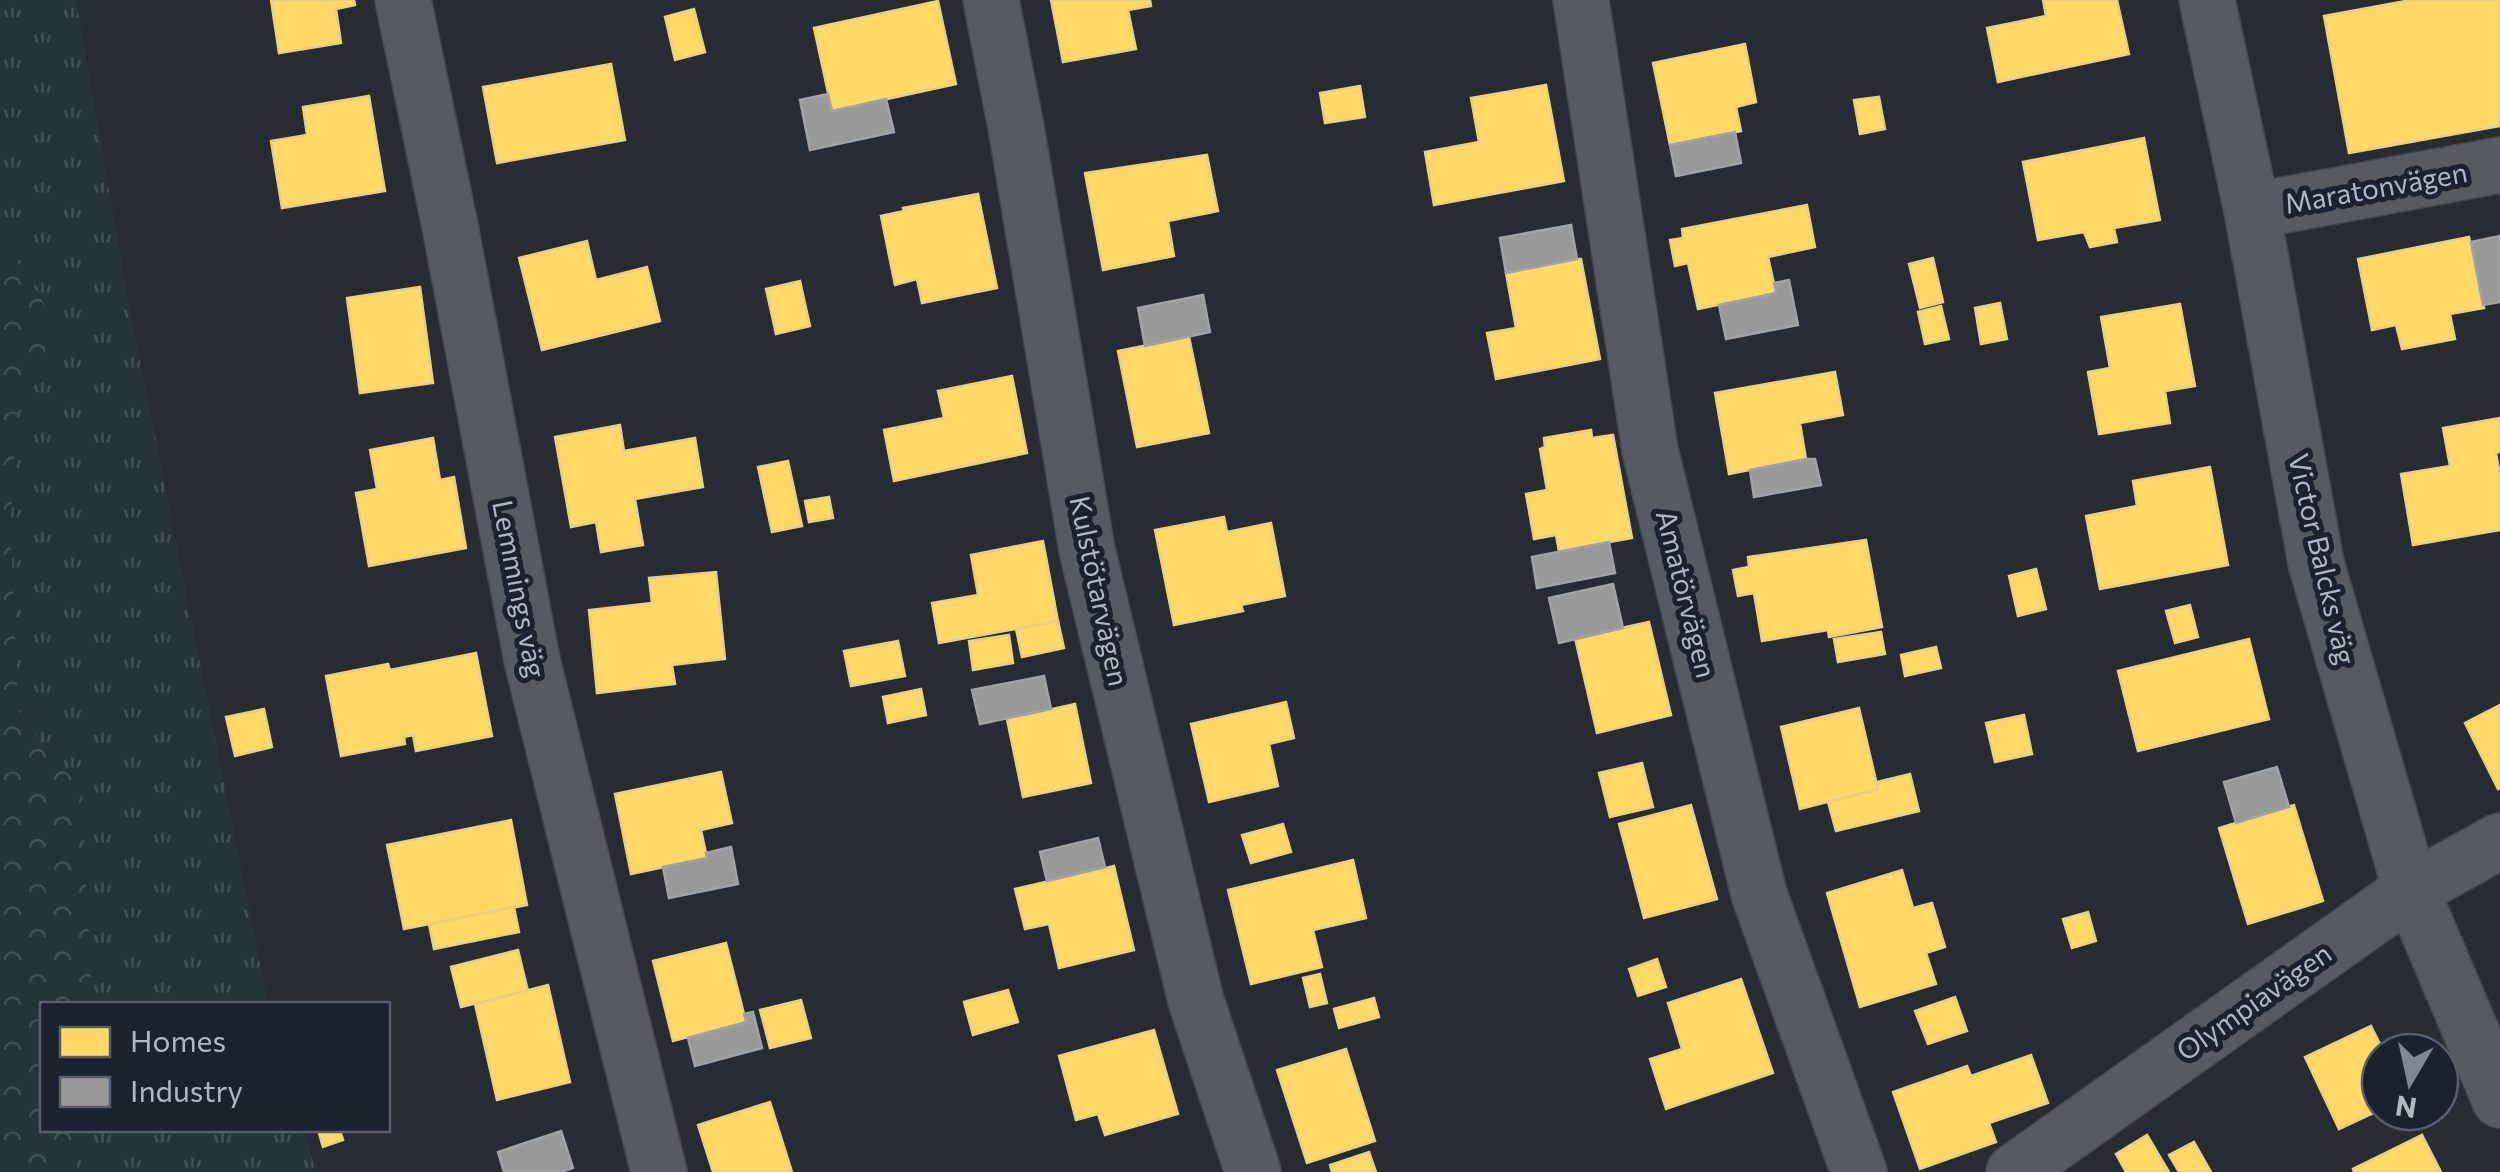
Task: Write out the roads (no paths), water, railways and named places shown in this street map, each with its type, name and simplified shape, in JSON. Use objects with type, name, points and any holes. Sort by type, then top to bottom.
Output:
[{"type":"street","name":"Lemmings väg","points":[[403,0],[532,660],[659,1172]]},
{"type":"street","name":"Kulstötarvägen","points":[[991,0],[1087,550],[1196,1001],[1254,1172]]},
{"type":"street","name":"Amatörvägen","points":[[1582,0],[1650,450],[1759,894],[1859,1172]]},
{"type":"street","name":"Victor Balcks väg","points":[[2207,0],[2252,211],[2316,563],[2411,890],[2500,1100]]},
{"type":"street","name":"Maratonvägen","points":[[2252,211],[2500,165]]},
{"type":"street","name":"Olympiavägen","points":[[2014,1172],[2411,890],[2500,841]]}]
